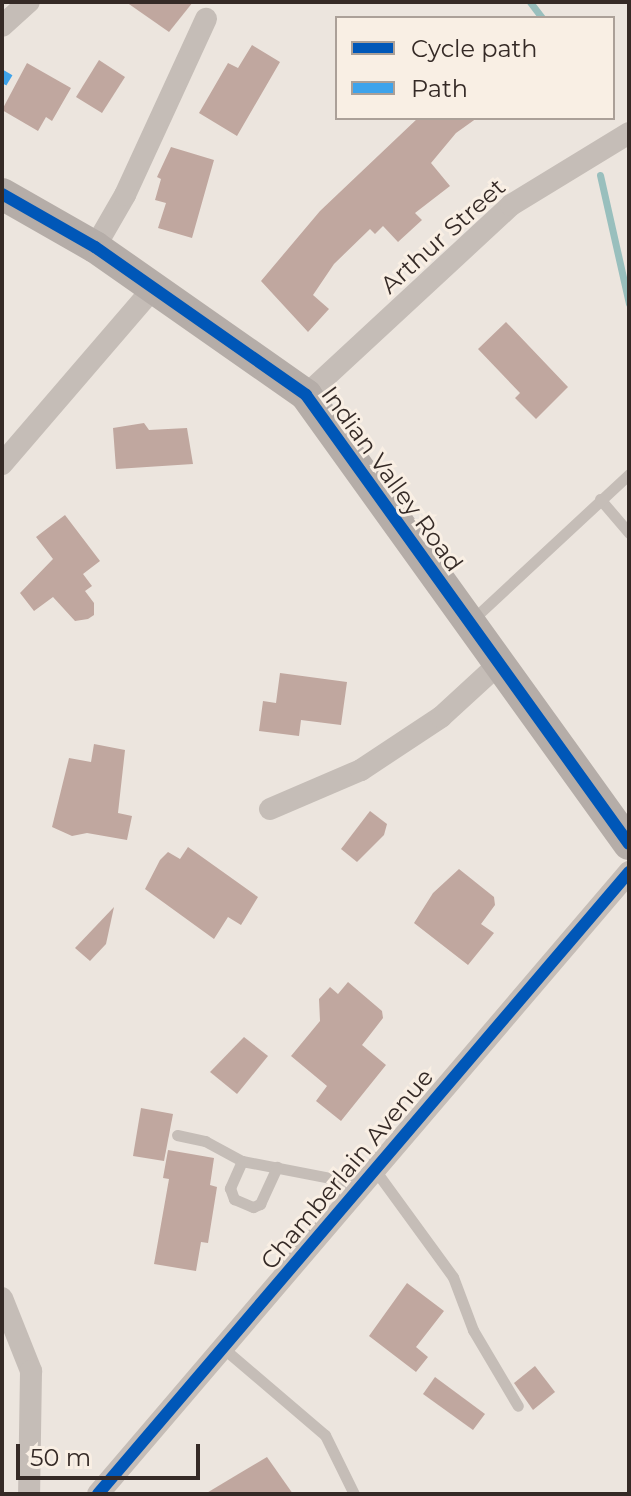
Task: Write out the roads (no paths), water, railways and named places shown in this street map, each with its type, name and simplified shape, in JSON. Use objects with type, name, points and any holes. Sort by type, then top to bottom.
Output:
[{"type":"street","points":[[2,26],[29,2]]},
{"type":"street","points":[[95,247],[125,195],[206,19]]},
{"type":"street","name":"Arthur Street","points":[[306,395],[511,205],[629,133]]},
{"type":"street","name":"Indian Valley Road","points":[[2,194],[95,247],[306,395],[629,844]]},
{"type":"street","points":[[2,464],[154,287]]},
{"type":"street","points":[[270,809],[361,770],[441,717],[500,663]]},
{"type":"street","name":"Chamberlain Avenue","points":[[98,1494],[629,872]]},
{"type":"street","points":[[2,1298],[31,1371],[29,1494]]},
{"type":"lane","points":[[470,622],[629,474]]},
{"type":"lane","points":[[600,499],[629,533]]},
{"type":"lane","points":[[177,1135],[205,1141],[242,1161],[369,1177],[453,1277],[473,1330],[518,1406]]},
{"type":"lane","points":[[242,1161],[230,1188],[234,1199],[253,1207],[260,1204],[277,1167]]},
{"type":"lane","points":[[223,1348],[325,1435],[354,1494]]},
{"type":"waterway","points":[[530,2],[540,16]]},
{"type":"waterway","points":[[600,175],[629,304]]}]
